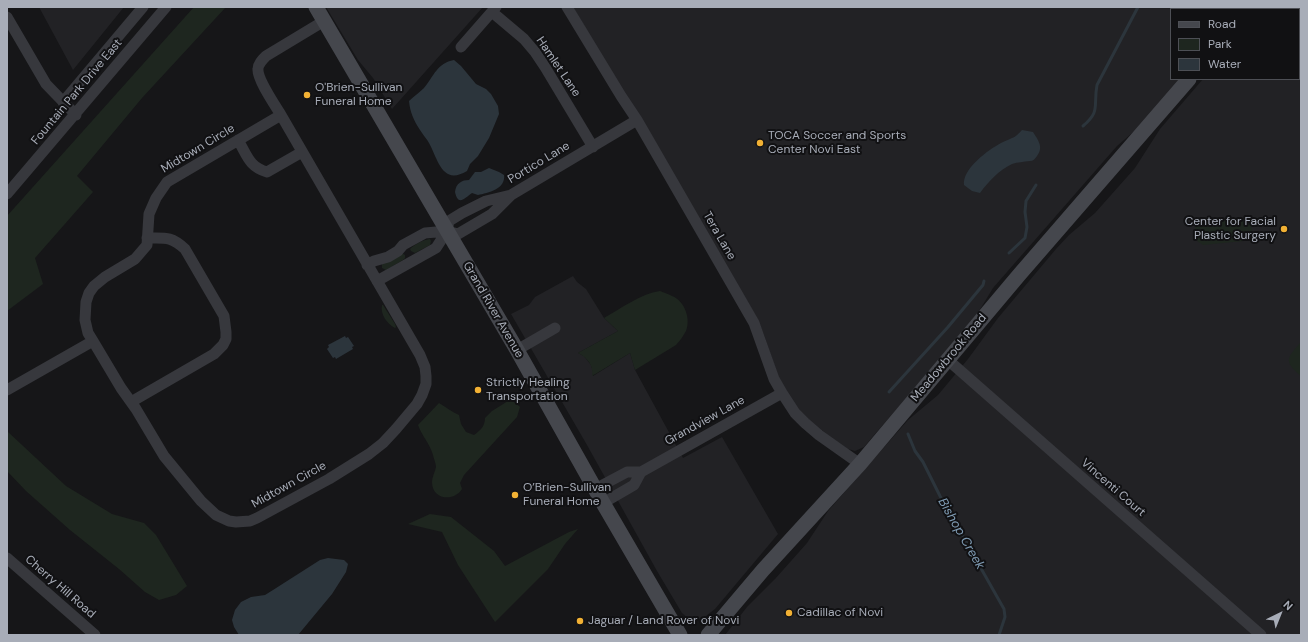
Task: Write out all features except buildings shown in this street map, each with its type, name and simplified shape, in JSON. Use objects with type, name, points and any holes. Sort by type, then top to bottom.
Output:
[{"type":"street","name":"Fountain Park Drive East","points":[[63,102],[143,7]]},
{"type":"street","name":"Fountain Park Drive East","points":[[7,194],[166,7]]},
{"type":"street","name":"Grand River Avenue","points":[[316,7],[452,232],[595,489],[680,635]]},
{"type":"street","name":"Tera Lane","points":[[567,7],[637,120],[754,323],[774,379],[782,393],[795,413],[805,423],[819,435],[860,464]]},
{"type":"street","points":[[461,47],[494,9]]},
{"type":"street","name":"Hamlet Lane","points":[[494,9],[535,52],[545,66],[593,147]]},
{"type":"street","points":[[7,17],[46,84],[76,114]]},
{"type":"street","name":"Midtown Circle","points":[[280,115],[167,182],[156,198],[149,214],[147,245],[135,259],[99,281],[89,294],[85,311],[85,320],[88,332],[164,456],[210,511],[222,519],[229,521],[242,522],[257,518],[329,479],[368,454],[396,429],[417,404],[426,384],[425,367],[420,355],[377,281],[370,263],[302,152],[259,78],[259,64],[266,56],[324,21]]},
{"type":"street","name":"Meadowbrook Road","points":[[708,635],[763,570],[860,464],[1019,275],[1189,80]]},
{"type":"street","name":"Portico Lane","points":[[377,281],[436,248],[452,232],[449,221],[486,200],[511,195],[637,120]]},
{"type":"street","points":[[238,140],[253,166],[259,170],[267,172],[302,152]]},
{"type":"street","points":[[370,263],[388,257],[398,251],[403,245],[425,233],[452,232],[492,214],[511,195]]},
{"type":"street","points":[[131,402],[214,354],[223,345],[226,332],[224,316],[185,249],[178,242],[168,238],[147,238]]},
{"type":"street","points":[[403,245],[412,261]]},
{"type":"street","points":[[517,350],[555,328]]},
{"type":"street","points":[[7,390],[93,341]]},
{"type":"street","name":"Vincenti Court","points":[[948,360],[1261,635]]},
{"type":"street","name":"Grandview Lane","points":[[595,489],[626,472],[641,472],[782,393]]},
{"type":"street","name":"Grandview Lane","points":[[603,503],[634,485],[641,472]]},
{"type":"street","name":"Cherry Hill Road","points":[[7,558],[95,635]]},
{"type":"shaded area","points":[[39,7],[124,7],[73,70]]},
{"type":"shaded area","points":[[326,7],[483,7],[392,109],[373,78],[358,60]]},
{"type":"shaded area","points":[[573,7],[1225,7],[1170,8],[1170,80],[1183,80],[1138,128],[1117,146],[993,288],[973,321],[864,447],[855,451],[848,449],[804,416],[793,403],[778,376],[757,318]]},
{"type":"shaded area","points":[[1301,7],[1301,635],[725,635],[747,607],[775,579],[807,543],[828,511],[908,420],[938,395],[968,359],[998,318],[1056,249],[1069,235],[1095,213],[1135,168],[1160,129],[1202,80],[1300,80],[1300,8],[1272,8]]},
{"type":"shaded area","points":[[573,276],[577,282],[586,289],[604,318],[618,331],[578,353],[584,356],[591,365],[593,376],[630,353],[635,370],[683,458],[722,437],[778,534],[715,609],[702,619],[689,619],[682,613],[511,314],[529,305],[535,297]]},
{"type":"green space","points":[[194,7],[226,7],[142,98],[77,176],[93,192],[35,258],[43,284],[7,311],[7,216]]},
{"type":"green space","points":[[1242,218],[1249,222],[1252,229],[1252,234],[1247,240],[1203,245],[1197,241],[1195,227],[1201,222]]},
{"type":"green space","points":[[430,239],[430,245],[415,253],[411,251],[410,249],[417,244]]},
{"type":"green space","points":[[402,253],[405,255],[403,260],[386,270],[382,268],[382,263]]},
{"type":"green space","points":[[660,291],[677,298],[686,311],[688,321],[686,331],[679,342],[635,370],[630,353],[592,376],[591,365],[578,353],[618,331],[604,318],[638,298]]},
{"type":"green space","points":[[382,305],[395,324],[395,328],[389,324],[385,318],[382,312]]},
{"type":"green space","points":[[1301,342],[1301,376],[1291,367],[1289,359]]},
{"type":"green space","points":[[508,401],[514,402],[520,407],[517,417],[464,475],[460,483],[462,489],[454,496],[439,496],[433,488],[432,482],[436,467],[433,455],[418,425],[439,403],[459,415],[461,424],[466,432],[474,435],[482,428],[485,418],[492,411]]},
{"type":"green space","points":[[7,431],[66,486],[112,514],[144,523],[156,535],[187,586],[176,595],[159,600],[145,592],[70,530],[26,491],[7,471]]},
{"type":"green space","points":[[430,514],[451,517],[494,551],[505,566],[569,532],[578,529],[565,544],[548,569],[495,622],[458,565],[442,532],[408,524]]},
{"type":"water","points":[[454,60],[476,84],[486,89],[491,94],[498,106],[499,114],[489,138],[478,156],[470,164],[467,171],[459,175],[446,173],[442,169],[428,141],[414,120],[409,101],[424,88],[440,67]]},
{"type":"water","points":[[1022,130],[1033,132],[1038,141],[1040,150],[1035,159],[1031,161],[1014,163],[1002,170],[980,193],[972,191],[964,185],[964,179],[967,173],[983,155],[1002,142],[1015,137]]},
{"type":"water","points":[[489,168],[504,175],[502,184],[496,190],[478,195],[472,193],[462,200],[458,199],[455,192],[458,184],[462,181],[469,180],[475,172],[481,172]]},
{"type":"water","points":[[345,336],[346,338],[348,337],[354,346],[352,347],[353,349],[336,359],[335,357],[333,358],[327,349],[329,347],[328,345]]},
{"type":"water","points":[[328,558],[344,560],[348,564],[346,572],[332,594],[298,635],[239,635],[232,620],[235,610],[241,602],[251,597],[265,595],[320,560]]},
{"type":"waterway","name":"Bishop Creek","points":[[1083,126],[1089,121],[1094,112],[1097,85],[1138,7]]},
{"type":"waterway","name":"Bishop Creek","points":[[1009,253],[1025,238],[1027,227],[1025,212],[1026,201],[1036,185]]},
{"type":"waterway","name":"Bishop Creek","points":[[889,392],[948,327],[983,285],[984,281]]},
{"type":"waterway","name":"Bishop Creek","points":[[908,434],[915,451],[923,462],[940,496],[1004,609],[1005,617],[999,635]]},
{"type":"place","name":"O'Brien-Sullivan Funeral Home","points":[[307,95]]},
{"type":"place","name":"TOCA Soccer and Sports Center Novi East","points":[[760,143]]},
{"type":"place","name":"Center for Facial Plastic Surgery","points":[[1284,229]]},
{"type":"place","name":"Strictly Healing Transportation","points":[[478,390]]},
{"type":"place","name":"O’Brien-Sullivan Funeral Home","points":[[515,495]]},
{"type":"place","name":"Cadillac of Novi","points":[[789,613]]},
{"type":"place","name":"Jaguar / Land Rover of Novi","points":[[580,621]]}]
